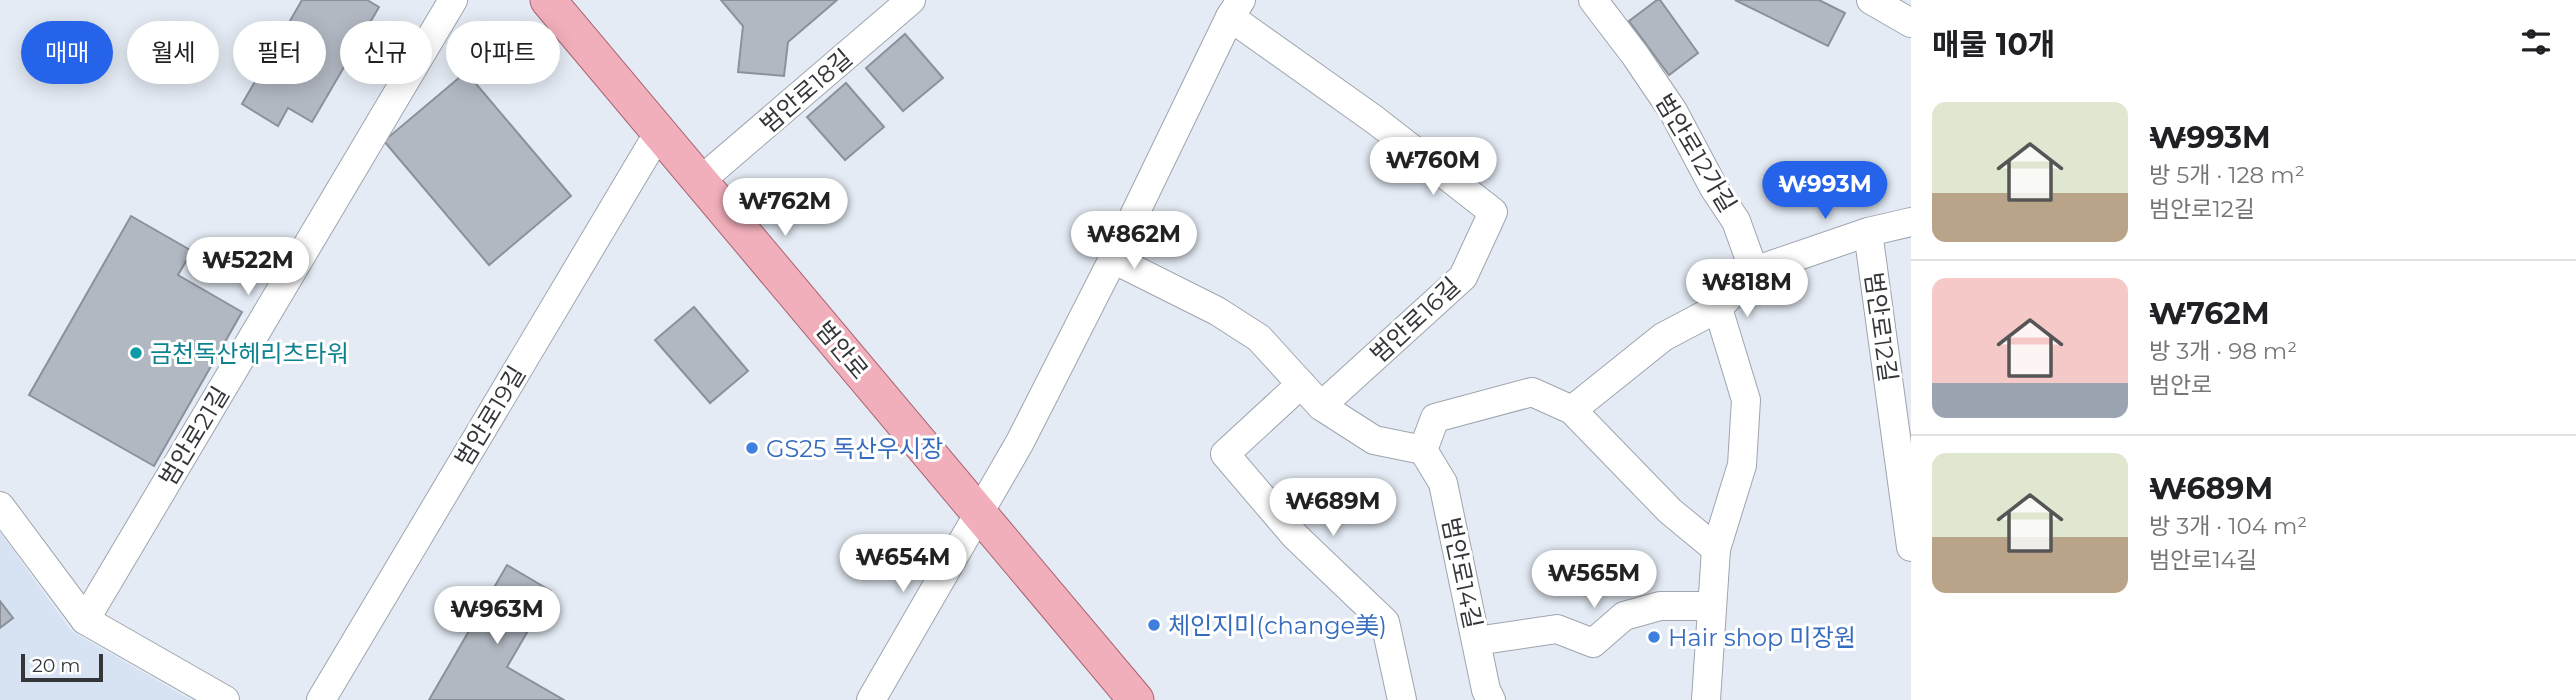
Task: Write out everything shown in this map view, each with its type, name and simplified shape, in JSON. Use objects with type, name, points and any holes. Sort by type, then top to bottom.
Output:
[{"type":"main road","name":"범안로","points":[[548,0],[1136,700]]},
{"type":"street","name":"범안로21길","points":[[85,620],[453,0]]},
{"type":"street","name":"범안로18길","points":[[700,181],[911,0]]},
{"type":"street","name":"범안로12가길","points":[[1593,0],[1673,111],[1714,187],[1736,221],[1754,271]]},
{"type":"street","points":[[1871,0],[1911,23]]},
{"type":"street","name":"범안로16길","points":[[871,700],[1020,442],[1235,8],[1493,212],[1463,277],[1321,406]]},
{"type":"street","name":"범안로19길","points":[[321,700],[659,132]]},
{"type":"street","name":"범안로12길","points":[[1754,271],[1868,232],[1911,222]]},
{"type":"street","name":"범안로12길","points":[[1868,232],[1911,547]]},
{"type":"street","points":[[1113,259],[1217,311],[1259,338],[1321,406],[1374,440],[1423,450],[1435,418],[1532,392],[1572,410],[1670,511],[1716,549]]},
{"type":"street","points":[[1572,410],[1663,337],[1718,308],[1754,271]]},
{"type":"street","points":[[1706,700],[1716,549],[1742,465],[1746,400],[1718,308]]},
{"type":"street","points":[[1301,384],[1225,454],[1295,536],[1385,622],[1402,700]]},
{"type":"street","name":"범안로14길","points":[[1423,450],[1443,483],[1486,690],[1491,700]]},
{"type":"street","points":[[0,506],[85,620],[225,700]]},
{"type":"street","points":[[1476,640],[1557,629],[1593,643],[1624,616],[1660,606],[1712,606]]},
{"type":"shaded area","points":[[0,532],[71,631],[191,700],[0,700]]},
{"type":"building","points":[[302,0],[367,0],[379,7],[371,21],[340,21],[340,74],[312,122],[288,108],[278,126],[242,104],[254,84],[326,84],[326,21],[290,21]]},
{"type":"building","points":[[721,0],[837,0],[788,42],[784,76],[738,72],[743,26]]},
{"type":"building","points":[[1660,0],[1698,53],[1669,75],[1629,21]]},
{"type":"building","points":[[1735,0],[1819,0],[1845,13],[1828,46]]},
{"type":"building","points":[[905,34],[943,78],[903,111],[866,68]]},
{"type":"building","points":[[846,83],[884,127],[845,160],[807,117]]},
{"type":"building","points":[[452,84],[476,84],[571,196],[489,265],[384,141]]},
{"type":"building","name":"금천독산헤리츠타워","points":[[131,216],[192,251],[178,275],[242,312],[154,466],[29,395]]},
{"type":"building","points":[[694,307],[748,371],[710,403],[655,340]]},
{"type":"building","points":[[507,565],[551,591],[507,667],[564,700],[429,700]]},
{"type":"building","points":[[0,601],[13,618],[0,628]]},
{"type":"place","name":"금천독산헤리츠타워","points":[[136,353]]},
{"type":"place","name":"GS25 독산우시장","points":[[752,448]]},
{"type":"place","name":"체인지미(change美)","points":[[1154,625]]},
{"type":"place","name":"Hair shop 미장원","points":[[1654,637]]}]
